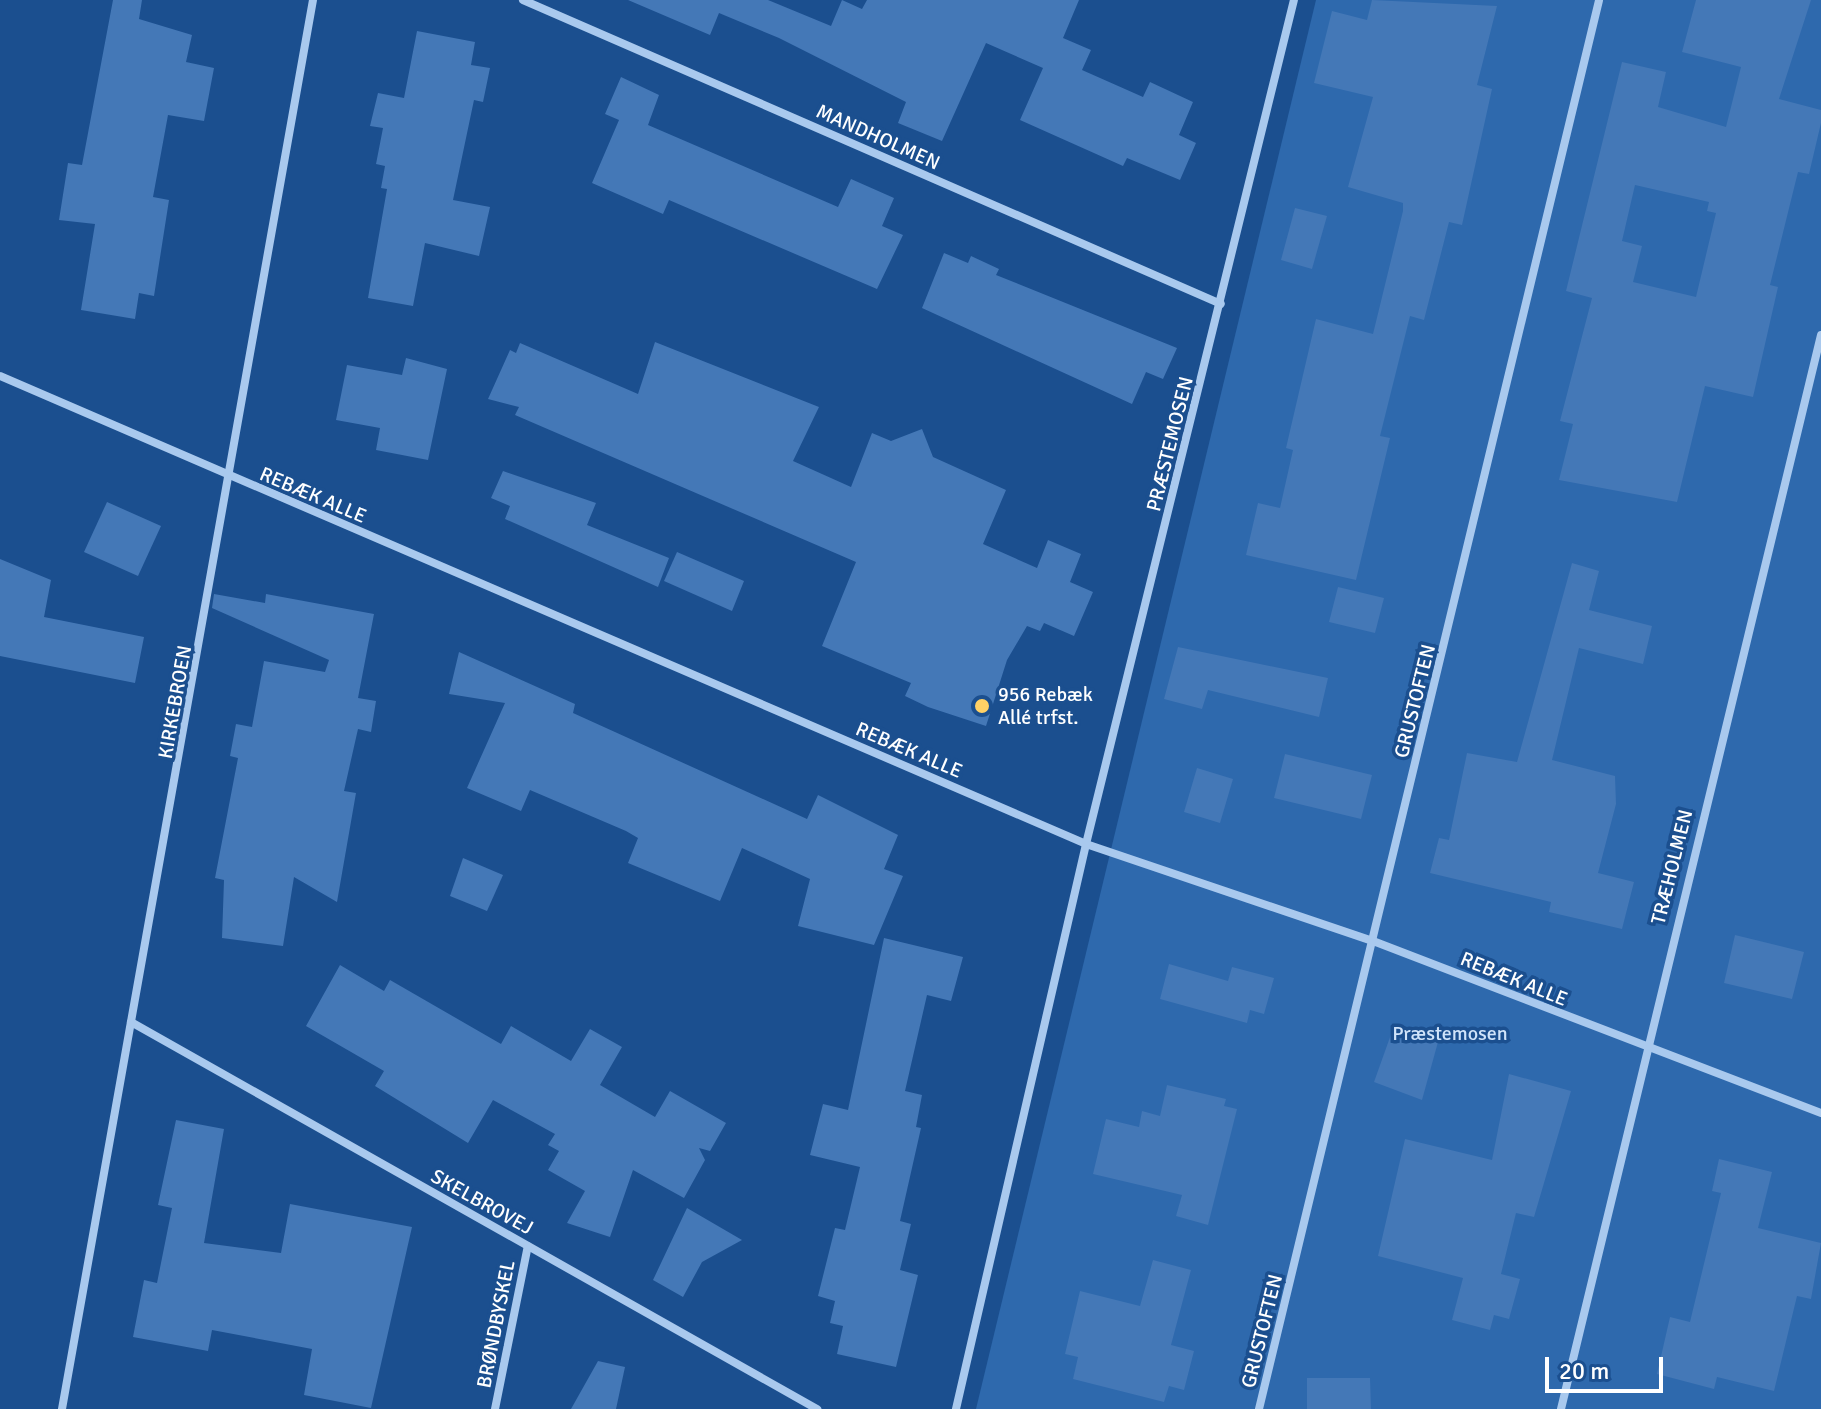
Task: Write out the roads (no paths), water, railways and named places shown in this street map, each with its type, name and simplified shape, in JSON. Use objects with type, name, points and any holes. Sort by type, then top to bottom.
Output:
[{"type":"street","name":"KIRKEBROEN","points":[[62,1409],[232,478],[313,0]]},
{"type":"street","name":"MANDHOLMEN","points":[[523,0],[1221,304]]},
{"type":"street","name":"PRÆSTEMOSEN","points":[[956,1409],[1086,844],[1294,0]]},
{"type":"street","name":"GRUSTOFTEN","points":[[1259,1409],[1599,0]]},
{"type":"street","name":"TRÆHOLMEN","points":[[1561,1409],[1644,1048],[1821,335]]},
{"type":"street","name":"REBÆK ALLE","points":[[0,376],[1086,844],[1373,941],[1644,1048],[1821,1113]]},
{"type":"street","name":"SKELBROVEJ","points":[[131,1022],[817,1409]]},
{"type":"street","name":"BRØNDBYSKEL","points":[[495,1409],[528,1246]]},
{"type":"place","name":"956 Rebæk Allé trfst.","points":[[982,706]]},
{"type":"park label","name":"Præstemosen","points":[[1450,1033]]}]
